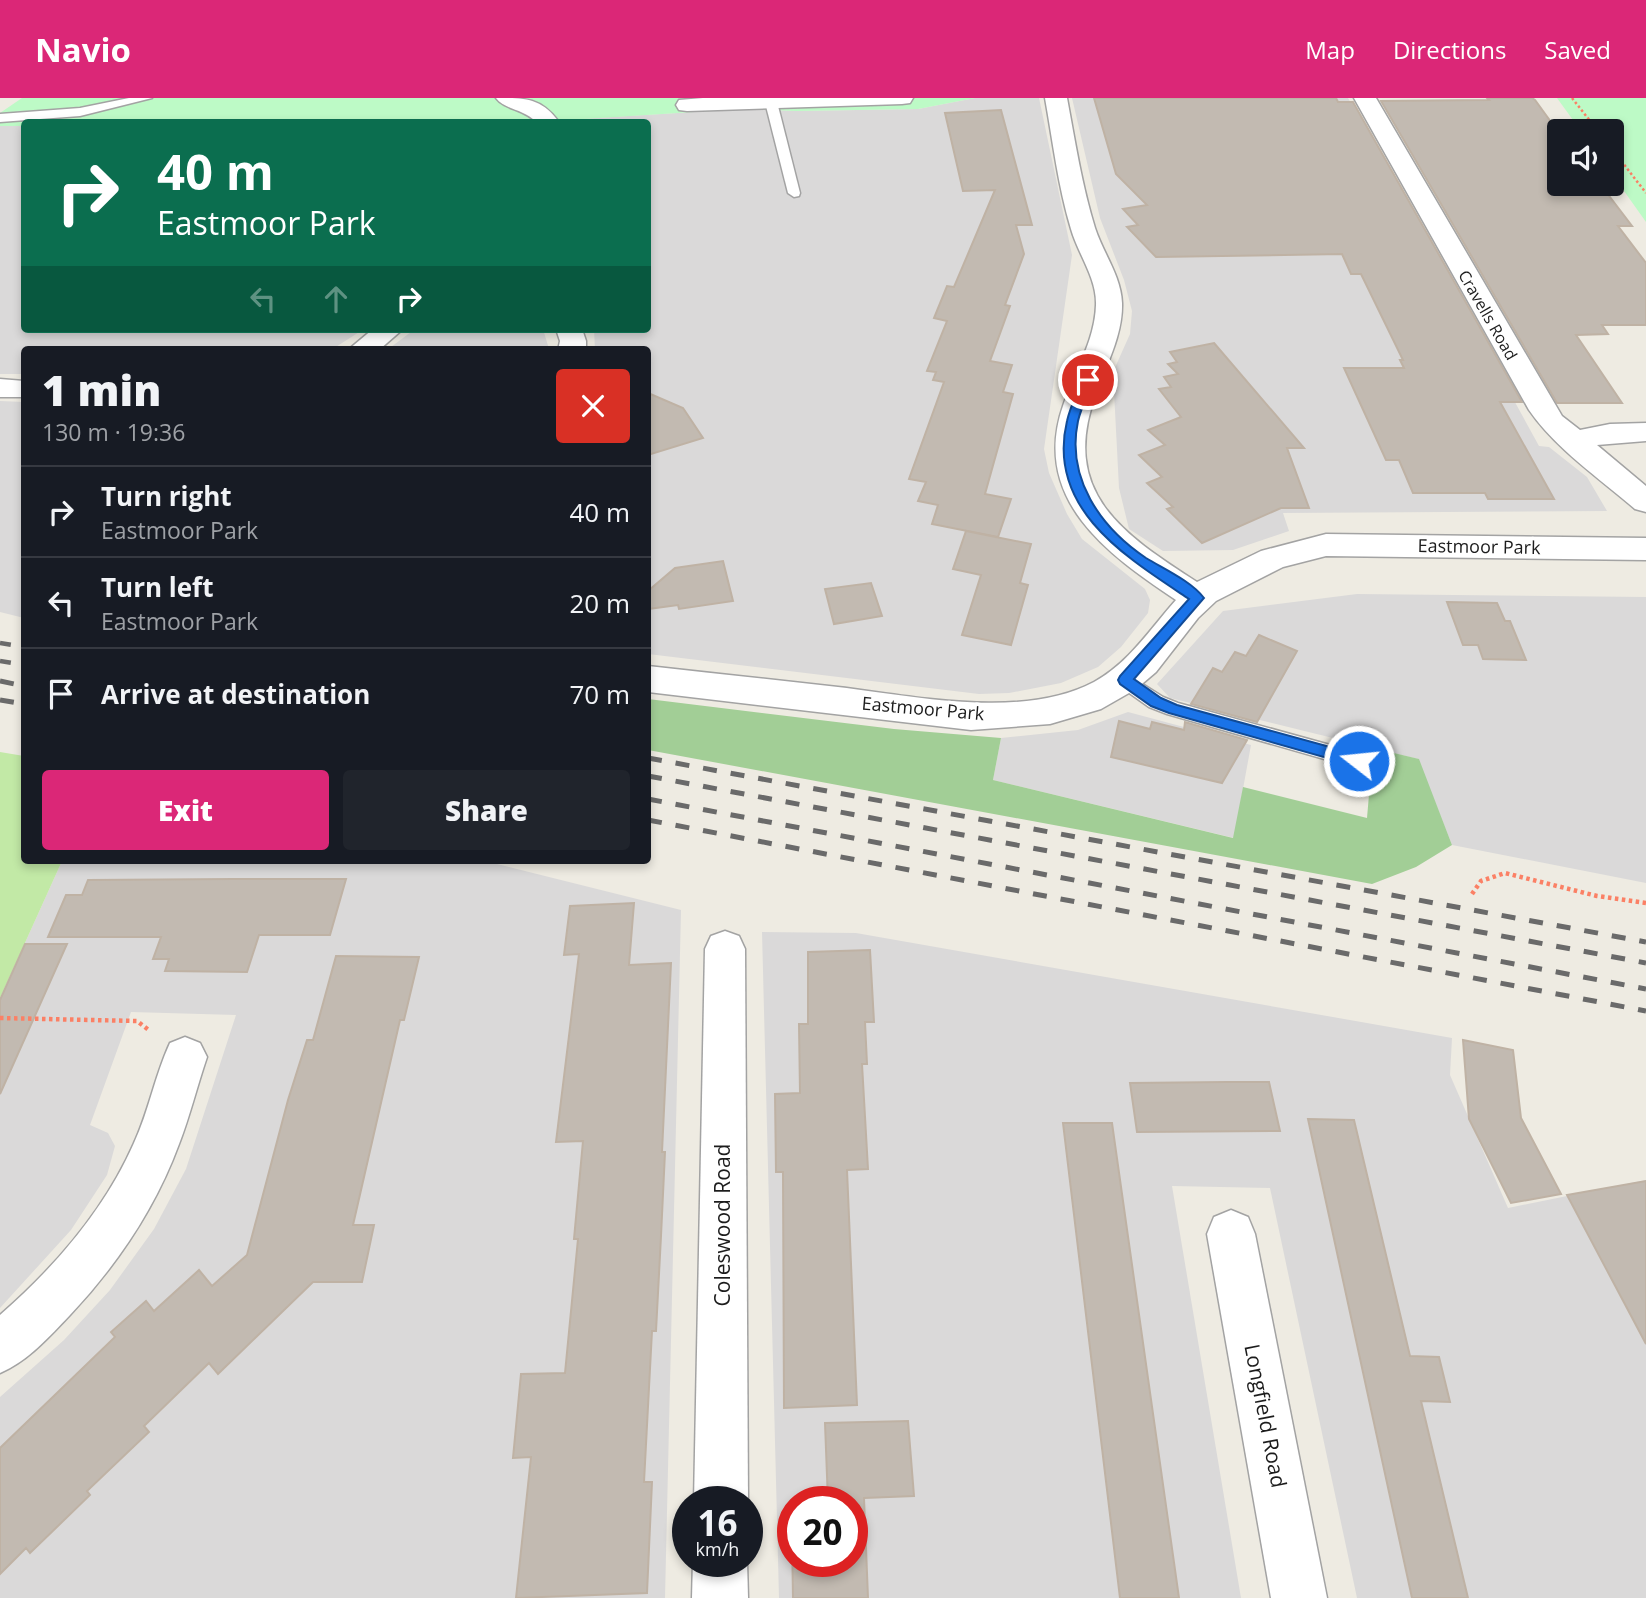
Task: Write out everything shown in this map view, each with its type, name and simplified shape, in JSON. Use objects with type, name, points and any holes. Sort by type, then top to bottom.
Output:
[{"type":"street","points":[[507,98],[535,108],[545,119]]},
{"type":"street","points":[[687,105],[902,98]]},
{"type":"street","points":[[1056,98],[1083,230],[1105,283],[1109,300],[1104,340],[1073,420],[1070,448],[1072,476],[1081,498],[1101,526],[1127,551],[1197,598]]},
{"type":"street","name":"Cravells Road","points":[[1365,98],[1539,404],[1552,422],[1646,502]]},
{"type":"street","points":[[367,346],[385,333]]},
{"type":"street","points":[[0,388],[21,388]]},
{"type":"street","points":[[1574,442],[1611,433],[1646,432]]},
{"type":"street","name":"Eastmoor Park","points":[[651,679],[971,716],[1016,715],[1059,709],[1091,698],[1125,680],[1197,598],[1264,560],[1295,550],[1326,545],[1646,549]]},
{"type":"street","name":"Coleswood Road","points":[[721,1486],[725,949]]},
{"type":"street","points":[[0,1348],[39,1315],[82,1265],[125,1204],[152,1156],[185,1057]]},
{"type":"street","name":"Longfield Road","points":[[1231,1234],[1299,1598]]},
{"type":"street","points":[[720,1577],[720,1598]]},
{"type":"lane","points":[[0,118],[80,112],[146,98]]},
{"type":"lane","points":[[771,102],[794,193]]},
{"type":"lane","points":[[1125,680],[1156,702],[1174,709],[1359,761]]},
{"type":"path","points":[[1573,98],[1589,119]]},
{"type":"path","points":[[1624,165],[1646,193]]},
{"type":"path","points":[[1472,894],[1481,881],[1505,873],[1597,896],[1646,903]]},
{"type":"path","points":[[0,1018],[136,1021],[185,1057]]},
{"type":"shaded area","points":[[975,98],[1039,98],[1072,255],[1044,449],[1049,473],[1067,514],[1082,539],[1145,589],[1150,600],[1148,613],[1121,647],[1098,667],[1061,683],[1009,693],[979,694],[651,654],[651,346],[595,346],[594,333],[651,333],[651,119],[580,119],[741,109],[918,109]]},
{"type":"shaded area","points":[[1072,98],[1348,98],[1539,446],[1549,447],[1587,477],[1607,511],[1283,513],[1289,531],[1233,550],[1163,551],[1129,529],[1119,488],[1113,372],[1130,334],[1132,311],[1124,280],[1100,218]]},
{"type":"shaded area","points":[[0,126],[21,126],[21,333],[358,333],[337,346],[21,346],[21,374],[0,374]]},
{"type":"shaded area","points":[[410,333],[544,333],[548,346],[392,346]]},
{"type":"shaded area","points":[[0,401],[21,402],[21,617],[0,612]]},
{"type":"shaded area","points":[[1357,594],[1646,597],[1646,883],[1452,845],[1418,759],[1170,698],[1157,684],[1223,611]]},
{"type":"shaded area","points":[[1128,712],[1251,745],[1234,838],[993,780],[1001,738],[1078,730]]},
{"type":"shaded area","points":[[61,864],[497,864],[681,910],[665,1598],[0,1598],[0,1397],[64,1340],[110,1290],[154,1229],[186,1169],[236,1015],[131,1012],[90,1125],[108,1133],[115,1146],[107,1175],[71,1230],[0,1308],[0,998]]},
{"type":"shaded area","points":[[762,932],[856,933],[1452,1038],[1450,1075],[1508,1208],[1646,1180],[1646,1598],[1357,1598],[1270,1188],[1172,1186],[1241,1598],[779,1598],[778,1577],[868,1577],[868,1486],[777,1486],[777,1520]]},
{"type":"green space","points":[[22,98],[975,98],[918,109],[741,109],[584,119],[21,119],[21,126],[0,126],[0,113]]},
{"type":"green space","points":[[1557,98],[1646,98],[1646,222],[1624,191],[1624,119],[1572,119]]},
{"type":"green space","points":[[651,699],[894,729],[1001,738],[993,780],[1233,838],[1243,787],[1367,818],[1373,748],[1419,759],[1452,845],[1416,867],[1372,884],[651,751]]},
{"type":"green space","points":[[0,752],[21,756],[21,864],[61,864],[0,998]]},
{"type":"building","points":[[1094,98],[1336,98],[1338,102],[1353,102],[1522,402],[1500,402],[1554,499],[1488,499],[1485,493],[1413,493],[1399,460],[1386,460],[1344,368],[1404,368],[1400,360],[1403,360],[1361,274],[1351,274],[1342,254],[1156,257],[1127,227],[1138,225],[1123,209],[1147,205],[1116,174]]},
{"type":"building","points":[[1487,98],[1532,98],[1549,119],[1547,196],[1609,196],[1632,226],[1618,226],[1646,263],[1646,325],[1602,325],[1608,334],[1576,335],[1622,403],[1557,403],[1381,101],[1489,100]]},
{"type":"building","points":[[1001,110],[1032,225],[1016,225],[1024,254],[1005,305],[1010,306],[990,361],[1012,365],[1003,392],[1013,394],[985,494],[1011,499],[998,537],[932,524],[938,505],[918,501],[926,482],[909,479],[944,382],[933,380],[936,372],[927,371],[947,321],[934,318],[947,286],[954,287],[995,190],[963,191],[945,113]]},
{"type":"building","points":[[1214,343],[1304,448],[1287,448],[1309,508],[1281,508],[1202,543],[1167,509],[1173,507],[1147,483],[1162,477],[1139,455],[1165,445],[1148,430],[1181,417],[1159,389],[1171,387],[1164,377],[1178,374],[1168,364],[1177,362],[1170,352]]},
{"type":"building","points":[[651,394],[683,408],[703,438],[651,454]]},
{"type":"building","points":[[966,531],[1031,544],[1020,583],[1028,585],[1011,645],[962,635],[981,575],[953,569]]},
{"type":"building","points":[[723,561],[733,601],[679,609],[678,605],[651,609],[651,588],[675,568]]},
{"type":"building","points":[[871,583],[882,616],[834,624],[825,589]]},
{"type":"building","points":[[1447,602],[1497,603],[1505,621],[1510,621],[1526,660],[1483,659],[1478,645],[1463,645]]},
{"type":"building","points":[[1259,635],[1297,651],[1257,722],[1191,704],[1213,668],[1222,672],[1235,652],[1246,656]]},
{"type":"building","points":[[1119,721],[1150,729],[1152,722],[1184,730],[1185,722],[1247,740],[1222,783],[1111,757]]},
{"type":"building","points":[[346,879],[330,935],[259,935],[247,972],[165,971],[169,959],[153,959],[161,937],[48,937],[66,895],[82,895],[88,880]]},
{"type":"building","points":[[634,903],[629,965],[671,963],[661,1236],[656,1331],[652,1331],[644,1482],[652,1482],[647,1593],[516,1598],[531,1457],[513,1458],[521,1374],[565,1373],[578,1239],[574,1239],[583,1141],[556,1142],[579,954],[564,955],[570,906]]},
{"type":"building","points":[[25,944],[67,944],[0,1094],[0,1000]]},
{"type":"building","points":[[870,950],[874,1022],[865,1022],[867,1064],[862,1064],[868,1169],[847,1170],[857,1405],[784,1408],[783,1172],[776,1172],[775,1094],[800,1093],[799,1024],[808,1024],[808,952]]},
{"type":"building","points":[[336,956],[419,957],[404,1020],[400,1020],[353,1225],[374,1225],[362,1282],[313,1282],[218,1374],[209,1363],[144,1426],[149,1432],[87,1491],[90,1495],[30,1553],[26,1548],[0,1574],[0,1448],[115,1337],[111,1332],[146,1301],[154,1311],[199,1270],[212,1286],[247,1255],[288,1100],[307,1040],[313,1040]]},
{"type":"building","points":[[1463,1040],[1513,1050],[1521,1118],[1561,1194],[1511,1203],[1469,1119]]},
{"type":"building","points":[[1269,1082],[1280,1131],[1137,1132],[1130,1083]]},
{"type":"building","points":[[1308,1119],[1354,1120],[1410,1356],[1439,1357],[1450,1402],[1421,1401],[1468,1598],[1412,1598]]},
{"type":"building","points":[[1063,1123],[1112,1123],[1179,1598],[1120,1598]]},
{"type":"building","points":[[1646,1181],[1646,1344],[1567,1195]]},
{"type":"building","points":[[908,1421],[914,1496],[868,1498],[868,1486],[827,1486],[825,1423]]},
{"type":"building","points":[[793,1577],[867,1577],[868,1598],[793,1598]]},
{"type":"railway","points":[[0,643],[21,646]]},
{"type":"railway","points":[[0,661],[21,664]]},
{"type":"railway","points":[[0,681],[21,685]]},
{"type":"railway","points":[[0,700],[21,704]]},
{"type":"railway","points":[[651,759],[1646,942]]},
{"type":"railway","points":[[651,777],[1646,963]]},
{"type":"railway","points":[[651,800],[1646,989]]},
{"type":"railway","points":[[651,821],[1646,1011]]},
{"type":"route","points":[[1088,380],[1073,420],[1070,448],[1072,476],[1081,498],[1101,526],[1127,551],[1197,598],[1125,680],[1156,702],[1174,709],[1359,761]]}]
